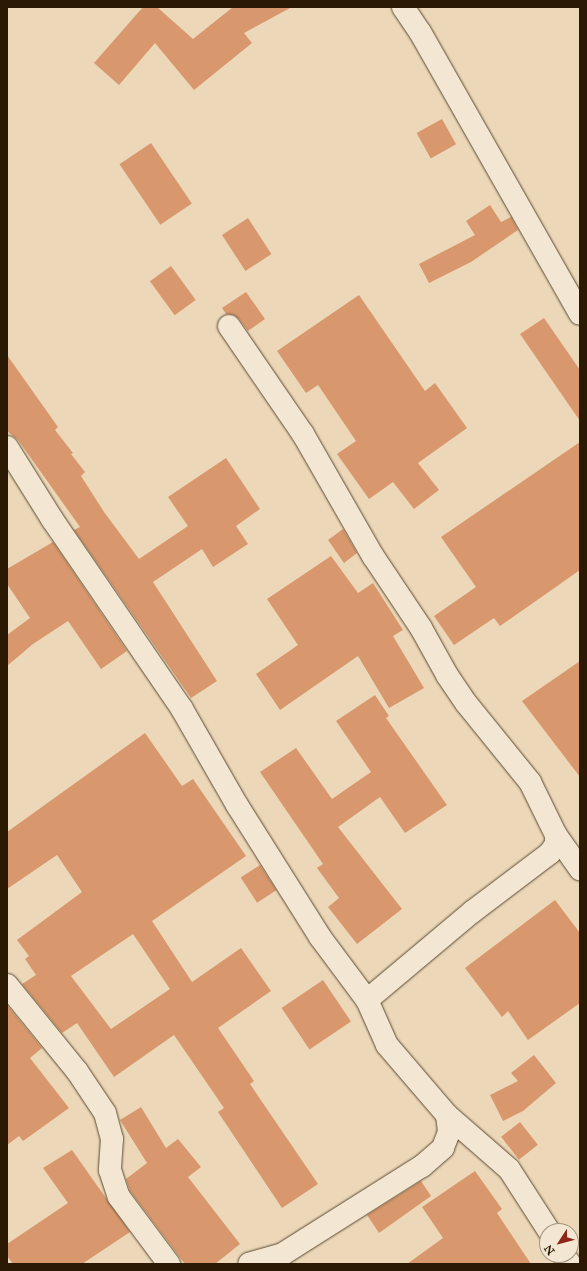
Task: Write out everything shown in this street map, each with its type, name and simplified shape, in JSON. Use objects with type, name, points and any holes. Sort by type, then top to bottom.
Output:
[{"type":"street","points":[[403,7],[420,32],[580,314]]},
{"type":"street","points":[[229,326],[303,434],[373,556],[421,628],[447,675],[466,703],[530,782],[556,835],[580,869]]},
{"type":"street","points":[[7,447],[52,519],[182,709],[237,805],[320,937],[367,1000],[387,1045],[447,1115],[508,1169],[543,1223]]},
{"type":"street","points":[[367,1000],[472,912],[550,854],[556,844],[556,835]]},
{"type":"street","points":[[7,985],[77,1070],[105,1113],[112,1139],[110,1170],[119,1197],[169,1264]]},
{"type":"street","points":[[249,1264],[283,1254],[422,1166],[443,1148],[449,1132],[447,1115]]},
{"type":"building","points":[[143,7],[157,7],[193,39],[233,7],[292,7],[244,33],[252,43],[194,90],[155,43],[119,85],[94,63]]},
{"type":"building","points":[[442,119],[456,144],[431,158],[417,133]]},
{"type":"building","points":[[151,143],[192,204],[160,225],[119,164]]},
{"type":"building","points":[[490,205],[501,222],[511,217],[518,230],[471,262],[429,283],[419,264],[475,235],[466,221]]},
{"type":"building","points":[[248,218],[271,254],[245,271],[222,235]]},
{"type":"building","points":[[171,266],[196,300],[175,315],[150,281]]},
{"type":"building","points":[[246,292],[265,319],[248,331],[239,319],[234,315],[226,314],[222,308]]},
{"type":"building","points":[[359,295],[425,391],[435,383],[467,428],[418,463],[439,490],[414,509],[393,482],[369,499],[337,454],[356,441],[318,385],[306,393],[277,351]]},
{"type":"building","points":[[544,318],[580,370],[580,421],[520,334]]},
{"type":"building","points":[[7,355],[58,427],[55,430],[73,453],[71,454],[85,472],[81,476],[104,512],[139,559],[188,526],[168,497],[226,458],[260,509],[236,526],[248,544],[213,567],[202,549],[153,582],[217,681],[191,698],[74,530],[80,527],[18,440],[7,431]]},
{"type":"building","points":[[580,442],[580,570],[500,626],[494,618],[454,645],[434,616],[476,587],[441,537]]},
{"type":"building","points":[[343,529],[357,553],[344,563],[328,540]]},
{"type":"building","points":[[53,542],[127,651],[101,669],[68,621],[33,644],[7,666],[7,635],[30,618],[7,584],[7,569]]},
{"type":"building","points":[[331,556],[358,593],[373,583],[403,630],[393,636],[424,688],[389,708],[358,656],[280,710],[256,674],[298,645],[267,599]]},
{"type":"building","points":[[580,661],[580,777],[522,701]]},
{"type":"building","points":[[375,695],[389,716],[386,718],[447,805],[405,833],[380,797],[338,827],[402,909],[357,944],[328,907],[339,898],[317,868],[323,864],[260,772],[296,748],[332,799],[371,772],[336,721]]},
{"type":"building","points":[[145,733],[182,786],[193,779],[246,856],[152,921],[192,982],[241,948],[271,991],[218,1028],[254,1081],[250,1084],[318,1184],[282,1208],[218,1112],[224,1108],[174,1035],[114,1077],[77,1023],[62,1033],[22,984],[36,975],[25,959],[29,956],[17,940],[82,892],[57,855],[7,889],[7,832]],"holes":[[[133,934],[170,989],[111,1029],[71,976]]]},
{"type":"building","points":[[260,865],[276,890],[257,903],[241,878]]},
{"type":"building","points":[[555,900],[580,933],[580,1003],[528,1040],[508,1011],[502,1017],[465,968]]},
{"type":"building","points":[[323,980],[351,1021],[310,1049],[282,1008]]},
{"type":"building","points":[[7,1005],[42,1048],[30,1058],[69,1108],[23,1141],[19,1136],[7,1145]]},
{"type":"building","points":[[534,1055],[556,1083],[523,1111],[503,1121],[490,1095],[518,1081],[511,1073]]},
{"type":"building","points":[[141,1107],[166,1148],[178,1139],[201,1167],[188,1177],[240,1244],[215,1264],[185,1264],[130,1191],[126,1179],[147,1163],[120,1120]]},
{"type":"building","points":[[520,1122],[538,1145],[519,1160],[501,1137]]},
{"type":"building","points":[[72,1150],[130,1232],[82,1264],[13,1264],[7,1256],[7,1244],[68,1203],[43,1168]]},
{"type":"building","points":[[475,1171],[502,1209],[497,1213],[531,1264],[407,1264],[443,1238],[422,1207]]},
{"type":"building","points":[[421,1181],[431,1196],[379,1233],[367,1215]]}]
